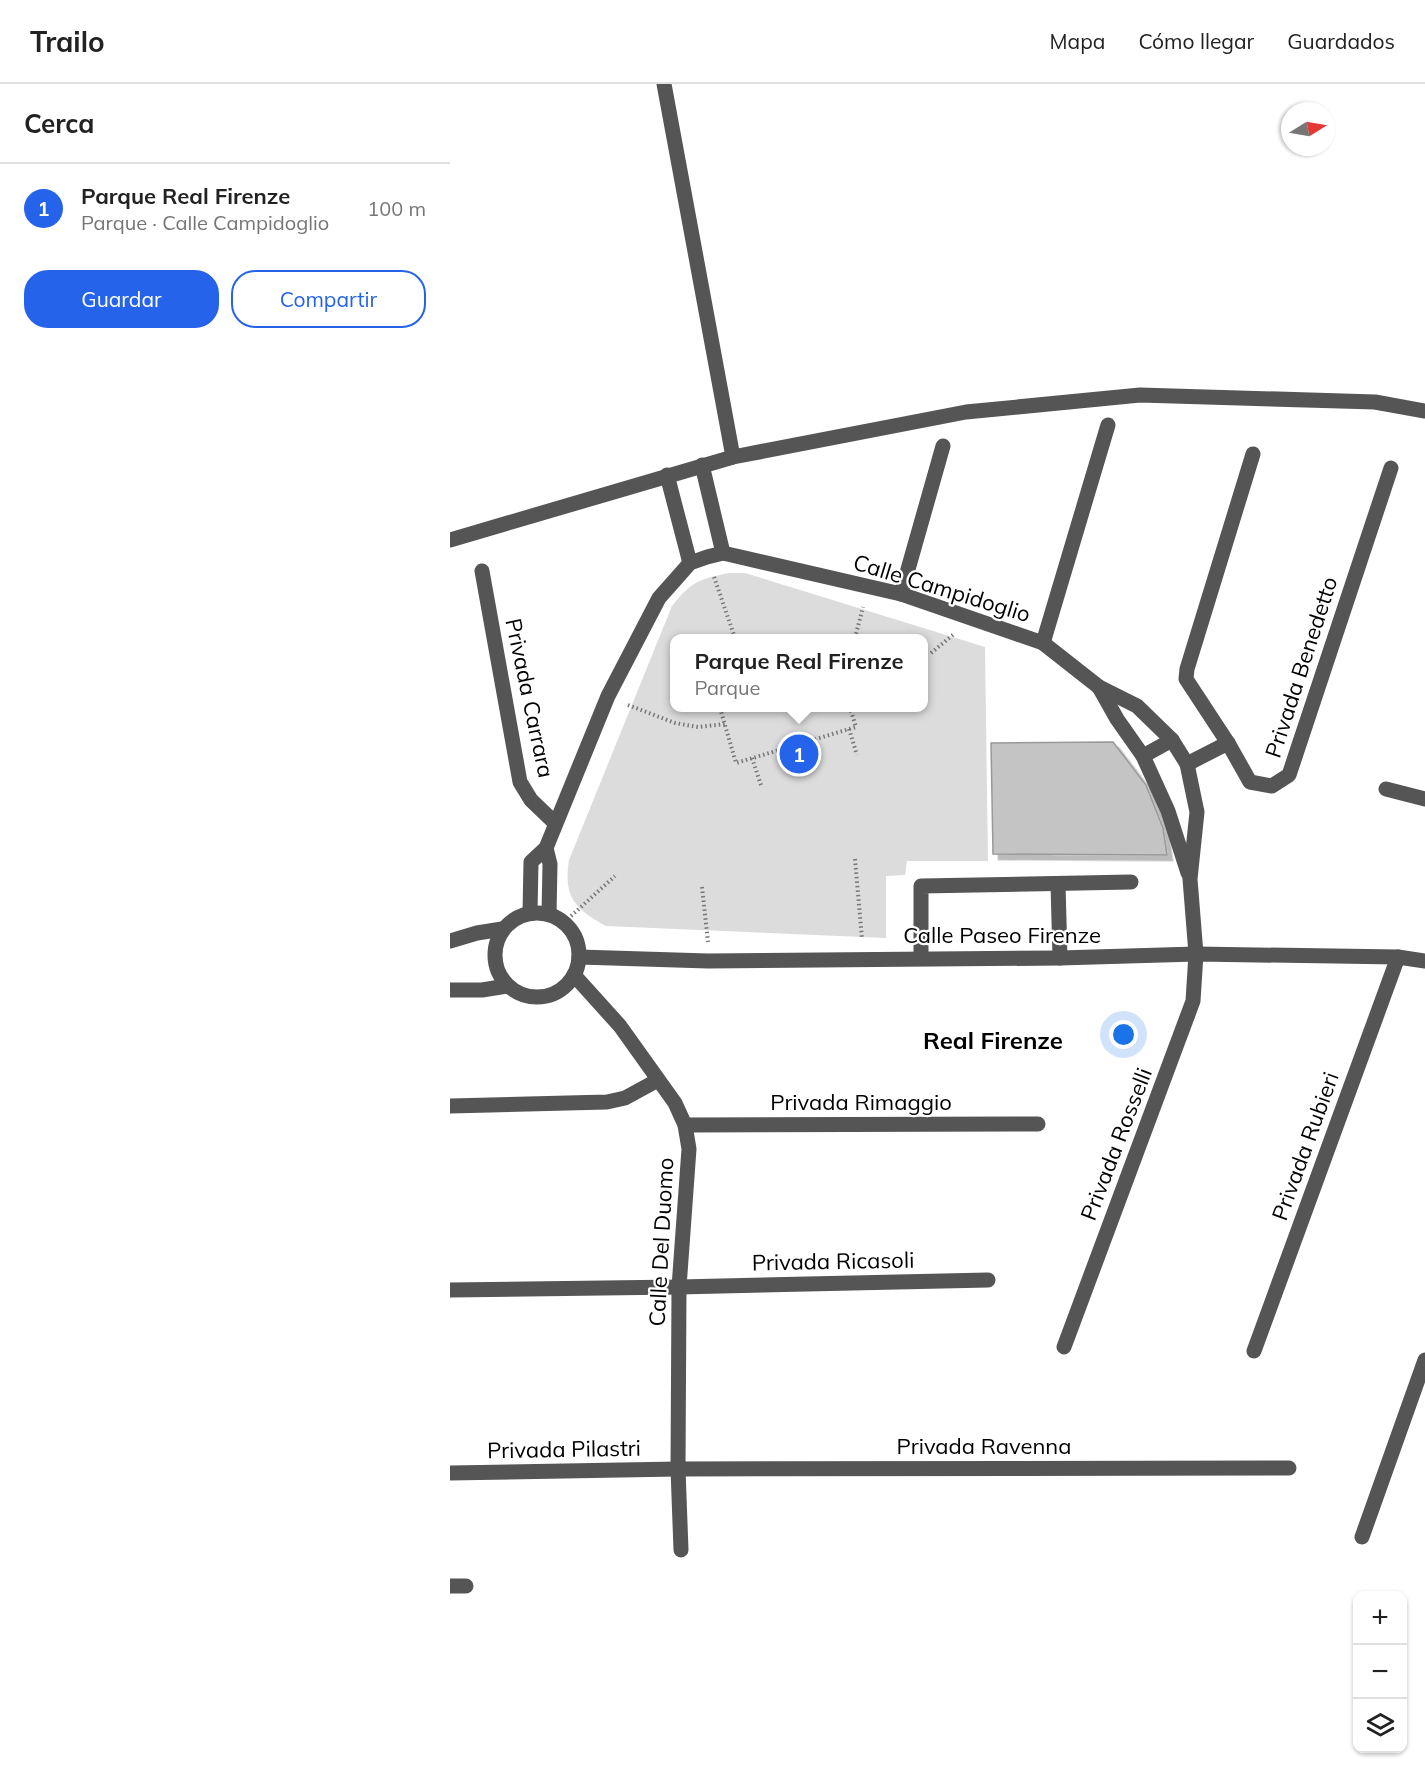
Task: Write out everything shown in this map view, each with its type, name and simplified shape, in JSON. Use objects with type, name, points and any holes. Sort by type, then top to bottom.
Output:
[{"type":"street","points":[[664,84],[733,457]]},
{"type":"street","points":[[450,540],[733,457],[966,412],[1140,395],[1375,402],[1425,411]]},
{"type":"street","points":[[1042,643],[1108,425]]},
{"type":"street","points":[[901,594],[943,446]]},
{"type":"street","name":"Privada Benedetto","points":[[1252,454],[1187,669],[1186,679],[1228,743],[1250,782],[1272,786],[1289,775],[1391,468]]},
{"type":"street","points":[[702,465],[723,553]]},
{"type":"street","points":[[667,475],[690,563]]},
{"type":"street","name":"Calle Campidoglio","points":[[530,913],[531,862],[546,848],[608,696],[658,598],[690,563],[723,553],[901,594],[1042,643],[1099,687],[1137,706],[1172,740],[1187,764],[1197,812],[1190,879],[1196,954]]},
{"type":"street","name":"Privada Carrara","points":[[482,571],[520,782],[531,800],[555,823]]},
{"type":"street","name":"Calle Campidoglio","points":[[1099,687],[1117,719],[1143,756],[1168,811],[1190,879]]},
{"type":"street","points":[[1143,756],[1172,740]]},
{"type":"street","points":[[1187,764],[1228,743]]},
{"type":"street","points":[[1386,789],[1425,799]]},
{"type":"street","name":"Calle Campidoglio","points":[[546,848],[549,864],[549,914]]},
{"type":"street","points":[[921,958],[921,886],[1131,882]]},
{"type":"street","points":[[1059,884],[1060,958]]},
{"type":"street","points":[[450,941],[502,929],[530,913],[549,914],[564,922],[575,938],[579,957],[574,975],[561,990],[543,997],[524,996],[507,986],[496,968],[495,948],[502,929]]},
{"type":"street","name":"Calle Paseo Firenze","points":[[579,957],[708,961],[1060,958],[1196,954],[1398,957],[1425,961]]},
{"type":"street","name":"Privada Rosselli","points":[[1064,1347],[1193,1001],[1196,954]]},
{"type":"street","name":"Privada Rubieri","points":[[1254,1351],[1398,957]]},
{"type":"street","name":"Calle Del Duomo","points":[[574,975],[620,1026],[675,1103],[685,1125],[689,1149],[678,1287],[678,1469],[681,1550]]},
{"type":"street","points":[[450,990],[482,990],[507,986]]},
{"type":"street","points":[[450,1106],[608,1102],[625,1098],[658,1080]]},
{"type":"street","name":"Privada Rimaggio","points":[[685,1125],[1038,1124]]},
{"type":"street","name":"Privada Ricasoli","points":[[450,1290],[988,1280]]},
{"type":"street","points":[[1362,1538],[1425,1360]]},
{"type":"street","name":"Privada Ravenna","points":[[678,1469],[1289,1468]]},
{"type":"street","name":"Privada Pilastri","points":[[450,1473],[678,1469]]},
{"type":"path","points":[[707,557],[733,634]]},
{"type":"path","points":[[856,634],[868,587]]},
{"type":"path","points":[[608,696],[675,723],[698,727],[725,724]]},
{"type":"path","points":[[721,712],[736,763],[856,727],[851,712]]},
{"type":"path","points":[[849,729],[857,755]]},
{"type":"path","points":[[793,746],[801,772]]},
{"type":"path","points":[[752,758],[761,784]]},
{"type":"path","points":[[855,859],[864,959]]},
{"type":"path","points":[[564,922],[615,876]]},
{"type":"path","points":[[702,887],[708,934]]},
{"type":"shaded area","points":[[729,573],[745,573],[985,647],[988,861],[907,861],[905,875],[886,876],[886,938],[606,926],[586,914],[570,893],[569,860],[672,606],[690,587],[703,580]]},
{"type":"building","points":[[1113,742],[1146,785],[1163,828],[1167,855],[993,854],[991,743]]},
{"type":"place","name":"Parque Real Firenze","points":[[799,754]]},
{"type":"district","name":"Real Firenze","points":[[993,1040]]}]
